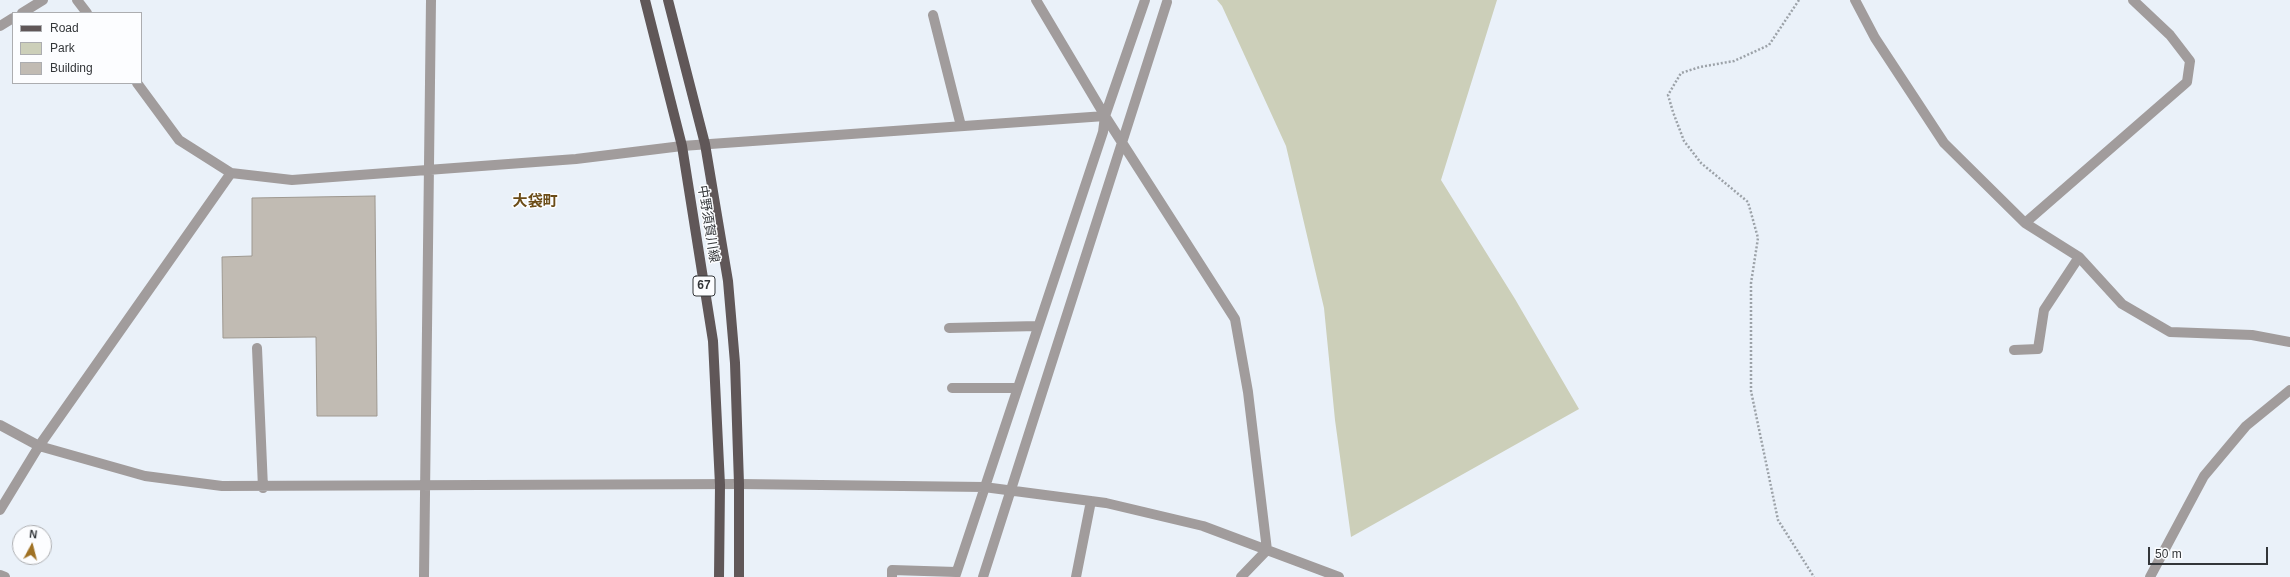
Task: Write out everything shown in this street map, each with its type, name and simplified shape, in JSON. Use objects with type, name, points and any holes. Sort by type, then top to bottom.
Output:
[{"type":"main road","name":"中野須賀川線","points":[[645,0],[682,146],[713,342],[720,485],[719,577]]},
{"type":"main road","name":"中野須賀川線","points":[[668,0],[705,144],[728,281],[735,363],[739,484],[739,577]]},
{"type":"street","points":[[24,12],[43,0]]},
{"type":"street","points":[[77,0],[86,12]]},
{"type":"street","points":[[424,577],[424,485],[430,256],[428,171],[431,0]]},
{"type":"street","points":[[1036,0],[1105,116],[1235,318],[1248,392],[1267,550]]},
{"type":"street","points":[[892,577],[892,570],[956,574],[1103,132],[1105,116],[1145,0]]},
{"type":"street","points":[[1854,0],[1876,38],[1944,143],[2025,223],[2079,257],[2122,304],[2170,332],[2252,335],[2290,342]]},
{"type":"street","points":[[2025,223],[2187,82],[2190,62],[2170,35],[2133,0]]},
{"type":"street","points":[[983,577],[1123,144],[1167,2]]},
{"type":"street","points":[[933,15],[961,126]]},
{"type":"street","points":[[0,26],[12,19]]},
{"type":"street","points":[[138,84],[179,140],[231,173],[292,180],[576,159],[705,144],[1105,116]]},
{"type":"street","points":[[0,510],[39,446],[231,173]]},
{"type":"street","points":[[2014,350],[2038,349],[2044,310],[2079,257]]},
{"type":"street","points":[[949,328],[1038,326]]},
{"type":"street","points":[[257,348],[263,488]]},
{"type":"street","points":[[952,388],[1017,388]]},
{"type":"street","points":[[2150,577],[2204,476],[2246,426],[2290,390]]},
{"type":"street","points":[[0,425],[39,446],[145,476],[222,486],[263,488],[424,485],[739,484],[984,487],[1090,501],[1203,526],[1339,577]]},
{"type":"street","points":[[1076,577],[1090,501]]},
{"type":"street","points":[[1241,577],[1267,550]]},
{"type":"street","points":[[0,575],[5,577]]},
{"type":"path","points":[[1799,0],[1769,45],[1734,61],[1700,67],[1681,73],[1668,95],[1684,141],[1701,163],[1748,202],[1758,238],[1751,283],[1751,391],[1778,520],[1814,577]]},
{"type":"green space","points":[[1217,0],[1497,0],[1441,180],[1515,299],[1579,409],[1351,537],[1335,420],[1324,308],[1286,146],[1222,6]]},
{"type":"building","points":[[375,196],[377,416],[317,416],[316,337],[223,338],[222,257],[252,256],[252,198]]},
{"type":"district","name":"大袋町","points":[[535,202]]}]
